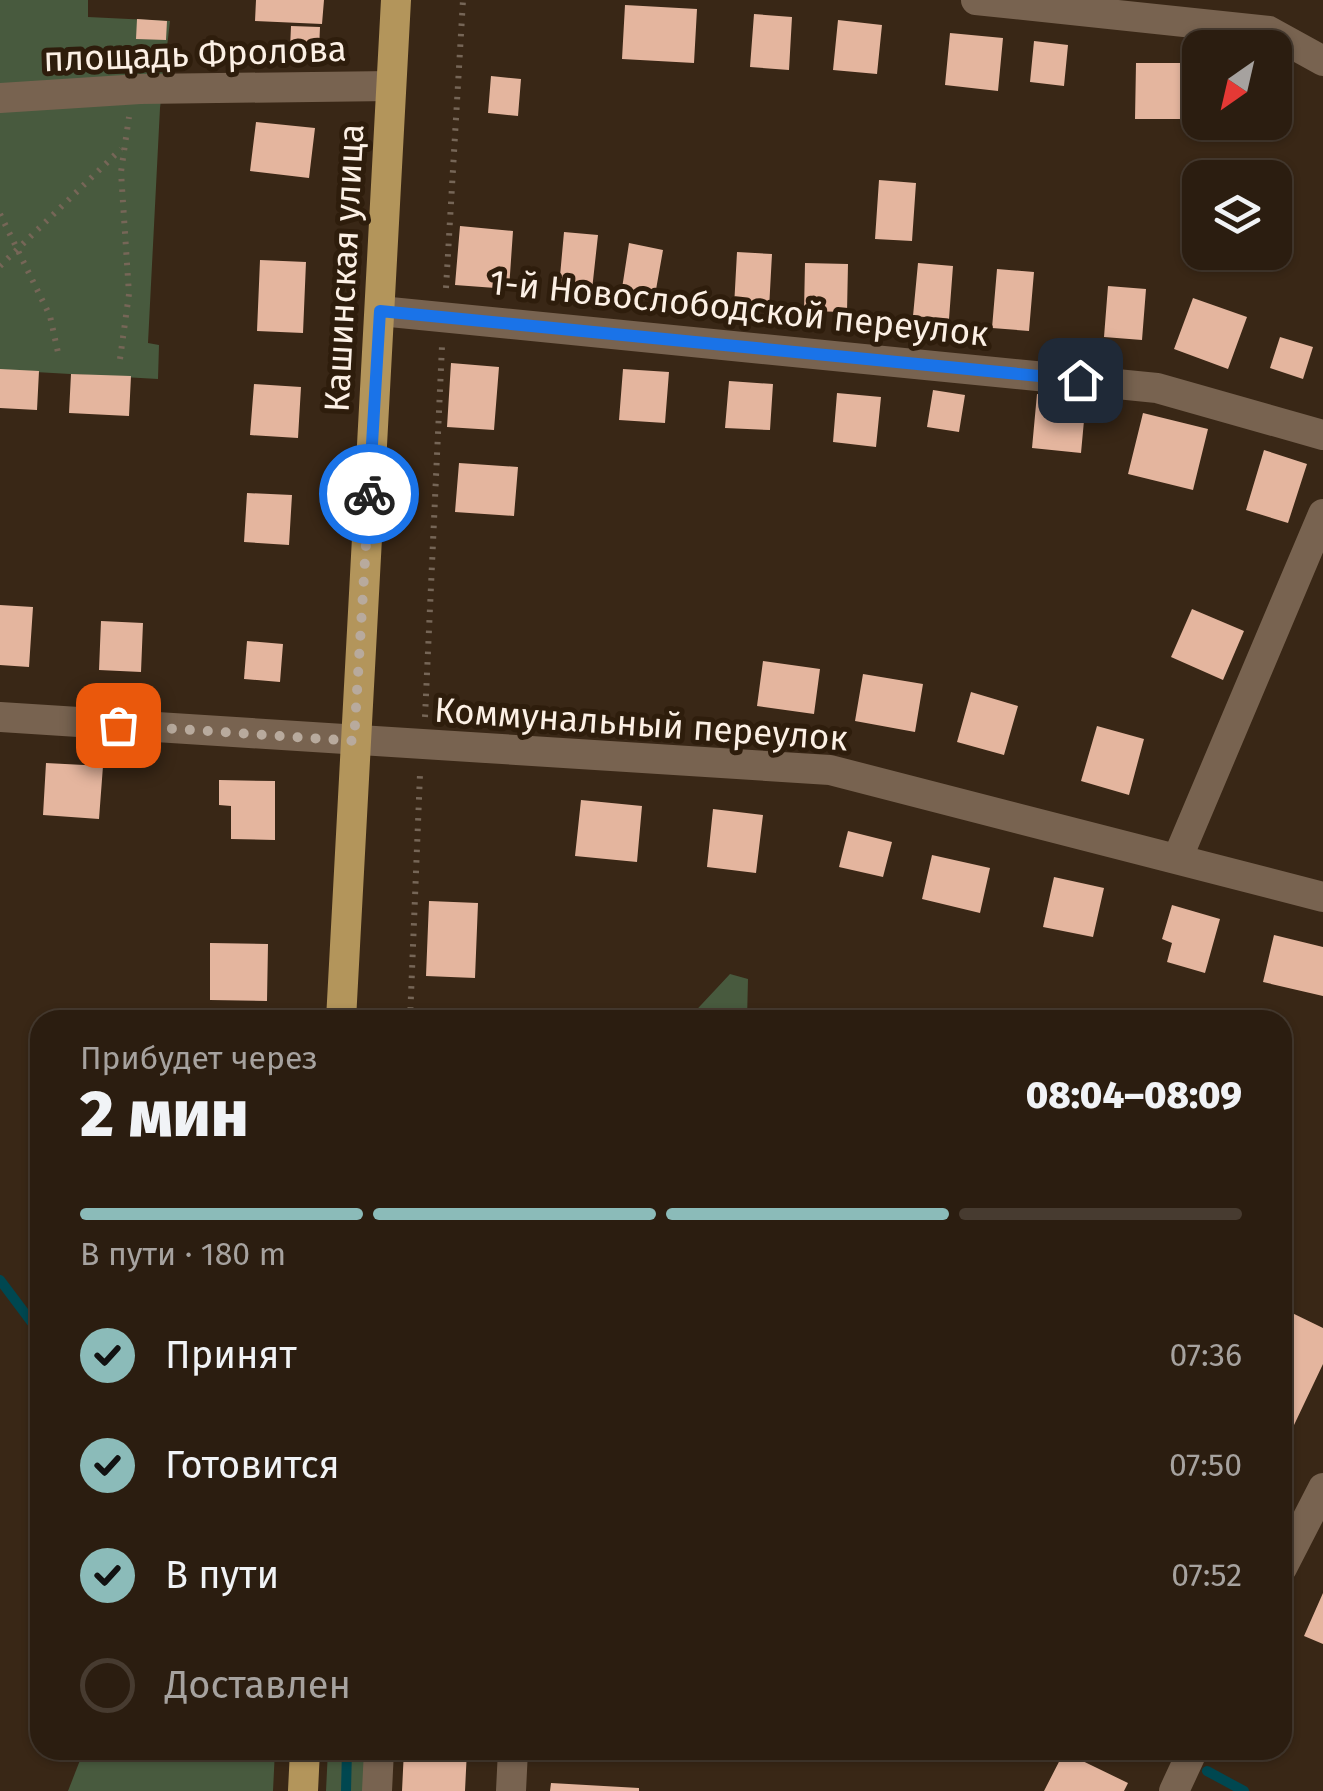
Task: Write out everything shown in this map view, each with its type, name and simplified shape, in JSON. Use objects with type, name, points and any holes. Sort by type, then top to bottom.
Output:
[{"type":"main road","name":"Кашинская улица","points":[[341,1010],[396,0]]},
{"type":"main road","points":[[302,1791],[304,1760]]},
{"type":"street","points":[[976,0],[1269,31],[1323,62]]},
{"type":"street","name":"площадь Фролова","points":[[0,98],[140,89],[392,86]]},
{"type":"street","name":"1-й Новослободской переулок","points":[[380,311],[1158,388],[1323,436]]},
{"type":"street","points":[[1178,856],[1323,514]]},
{"type":"street","name":"Коммунальный переулок","points":[[0,717],[830,770],[1178,856],[1323,897]]},
{"type":"street","points":[[1292,1548],[1323,1488]]},
{"type":"street","points":[[377,1791],[378,1760]]},
{"type":"street","points":[[511,1791],[513,1760]]},
{"type":"street","points":[[1174,1791],[1188,1760]]},
{"type":"path","points":[[410,1010],[420,745],[436,558],[430,536],[463,0]]},
{"type":"path","points":[[120,359],[129,294],[122,148],[140,89]]},
{"type":"path","points":[[0,266],[122,148]]},
{"type":"path","points":[[0,214],[50,316],[59,357]]},
{"type":"green space","points":[[0,0],[88,0],[88,17],[170,21],[160,108],[148,343],[159,345],[158,379],[0,370]]},
{"type":"green space","points":[[730,974],[748,979],[747,1010],[696,1010]]},
{"type":"green space","points":[[80,1760],[275,1760],[273,1791],[68,1791]]},
{"type":"green space","points":[[328,1760],[368,1760],[368,1791],[326,1791]]},
{"type":"building","points":[[256,0],[324,0],[322,24],[255,21]]},
{"type":"building","points":[[625,5],[697,9],[694,63],[622,59]]},
{"type":"building","points":[[754,14],[792,17],[789,70],[750,67]]},
{"type":"building","points":[[137,19],[167,21],[166,40],[136,39]]},
{"type":"building","points":[[838,20],[882,25],[877,74],[833,70]]},
{"type":"building","points":[[291,26],[320,27],[319,50],[290,49]]},
{"type":"building","points":[[950,33],[1003,38],[998,91],[945,85]]},
{"type":"building","points":[[1034,41],[1068,45],[1064,86],[1030,82]]},
{"type":"building","points":[[1136,63],[1180,63],[1180,119],[1135,119]]},
{"type":"building","points":[[491,76],[521,79],[518,116],[488,113]]},
{"type":"building","points":[[256,122],[315,128],[309,178],[250,171]]},
{"type":"building","points":[[879,180],[916,183],[912,241],[875,239]]},
{"type":"building","points":[[460,226],[513,231],[509,289],[455,285]]},
{"type":"building","points":[[564,232],[598,235],[592,290],[559,287]]},
{"type":"building","points":[[629,243],[663,250],[654,301],[621,295]]},
{"type":"building","points":[[737,252],[772,254],[769,309],[734,307]]},
{"type":"building","points":[[260,260],[306,262],[303,333],[257,331]]},
{"type":"building","points":[[805,263],[848,264],[847,312],[804,311]]},
{"type":"building","points":[[918,263],[953,266],[949,319],[913,316]]},
{"type":"building","points":[[997,269],[1034,272],[1029,331],[992,328]]},
{"type":"building","points":[[1108,286],[1146,289],[1142,340],[1104,337]]},
{"type":"building","points":[[1193,298],[1247,317],[1228,369],[1174,349]]},
{"type":"building","points":[[1280,337],[1313,347],[1303,379],[1270,368]]},
{"type":"building","points":[[451,363],[499,367],[494,430],[447,427]]},
{"type":"building","points":[[0,369],[39,371],[37,410],[0,408]]},
{"type":"building","points":[[623,369],[669,372],[665,423],[619,420]]},
{"type":"building","points":[[71,374],[131,376],[129,416],[69,413]]},
{"type":"building","points":[[729,381],[773,384],[770,430],[725,428]]},
{"type":"building","points":[[254,384],[301,387],[298,438],[250,435]]},
{"type":"building","points":[[933,390],[965,395],[959,432],[927,427]]},
{"type":"building","points":[[837,393],[881,397],[876,447],[833,442]]},
{"type":"building","points":[[1037,394],[1086,399],[1081,453],[1032,448]]},
{"type":"building","points":[[1143,413],[1208,429],[1193,490],[1128,474]]},
{"type":"building","points":[[1264,450],[1307,464],[1288,523],[1246,510]]},
{"type":"building","points":[[459,463],[518,467],[514,516],[455,512]]},
{"type":"building","points":[[247,493],[292,495],[289,545],[244,542]]},
{"type":"building","points":[[0,605],[33,607],[29,667],[0,665]]},
{"type":"building","points":[[1192,609],[1244,631],[1223,680],[1171,657]]},
{"type":"building","points":[[101,621],[143,623],[141,672],[99,670]]},
{"type":"building","points":[[247,641],[283,644],[280,682],[244,679]]},
{"type":"building","points":[[763,661],[820,669],[814,714],[757,706]]},
{"type":"building","points":[[863,674],[923,684],[915,732],[855,721]]},
{"type":"building","points":[[971,692],[1018,706],[1004,755],[957,742]]},
{"type":"building","points":[[1097,726],[1144,739],[1129,795],[1081,781]]},
{"type":"building","points":[[46,763],[103,766],[99,819],[43,815]]},
{"type":"building","points":[[219,780],[275,781],[275,840],[231,839],[231,806],[219,805]]},
{"type":"building","points":[[581,800],[642,806],[637,862],[575,856]]},
{"type":"building","points":[[713,809],[763,815],[756,873],[707,867]]},
{"type":"building","points":[[848,831],[892,842],[883,877],[839,867]]},
{"type":"building","points":[[932,855],[990,868],[980,913],[922,899]]},
{"type":"building","points":[[1054,877],[1104,888],[1093,937],[1043,927]]},
{"type":"building","points":[[429,901],[478,903],[475,978],[426,976]]},
{"type":"building","points":[[1172,905],[1220,919],[1205,973],[1167,962],[1172,943],[1162,939]]},
{"type":"building","points":[[1274,935],[1323,947],[1323,996],[1263,982]]},
{"type":"building","points":[[210,943],[268,944],[267,1001],[210,1000]]},
{"type":"building","points":[[1292,1313],[1323,1328],[1323,1364],[1292,1429]]},
{"type":"building","points":[[1323,1593],[1323,1644],[1304,1636]]},
{"type":"building","points":[[404,1760],[467,1760],[465,1791],[402,1791]]},
{"type":"building","points":[[1060,1760],[1081,1760],[1128,1783],[1124,1791],[1044,1791]]},
{"type":"building","points":[[551,1783],[639,1788],[639,1791],[550,1791]]},
{"type":"waterway","points":[[0,1280],[30,1320]]},
{"type":"waterway","points":[[346,1791],[347,1760]]},
{"type":"waterway","points":[[1207,1771],[1244,1791]]},
{"type":"way so far","points":[[118,725],[354,741],[369,494]]},
{"type":"route","points":[[369,494],[380,311],[651,334],[1080,380]]}]
